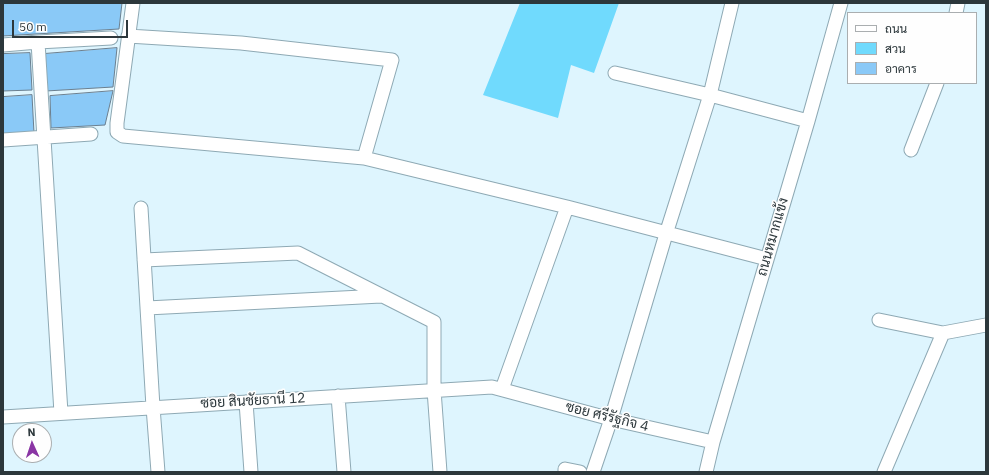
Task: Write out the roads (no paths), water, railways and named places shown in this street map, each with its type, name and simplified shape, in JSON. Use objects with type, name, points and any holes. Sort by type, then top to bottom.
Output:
[{"type":"street","points":[[133,3],[116,123],[117,132],[123,136],[364,158],[567,207],[766,259]]},
{"type":"street","points":[[593,472],[611,419],[666,234],[710,95],[732,3]]},
{"type":"street","name":"ถนนหมากแข้ง","points":[[706,472],[766,259],[808,121],[841,3]]},
{"type":"street","points":[[128,36],[240,43],[392,60],[364,158]]},
{"type":"street","points":[[3,45],[111,38]]},
{"type":"street","points":[[38,42],[61,413]]},
{"type":"street","points":[[615,73],[710,95],[808,121]]},
{"type":"street","points":[[911,150],[938,84]]},
{"type":"street","points":[[3,140],[91,134]]},
{"type":"street","points":[[502,390],[567,207]]},
{"type":"street","points":[[141,208],[158,472]]},
{"type":"street","points":[[144,260],[298,252],[434,322],[434,390],[440,472]]},
{"type":"street","points":[[148,308],[382,296]]},
{"type":"street","points":[[879,320],[943,333],[986,325]]},
{"type":"street","points":[[884,472],[943,333]]},
{"type":"street","name":"ซอย สินชัยธานี 12","points":[[3,417],[434,390],[492,387],[502,390]]},
{"type":"street","name":"ซอย ศรีรัฐกิจ 4","points":[[502,390],[611,419],[714,442]]},
{"type":"street","points":[[338,396],[344,472]]},
{"type":"street","points":[[246,402],[251,472]]},
{"type":"street","points":[[565,472],[565,469],[580,472]]}]
